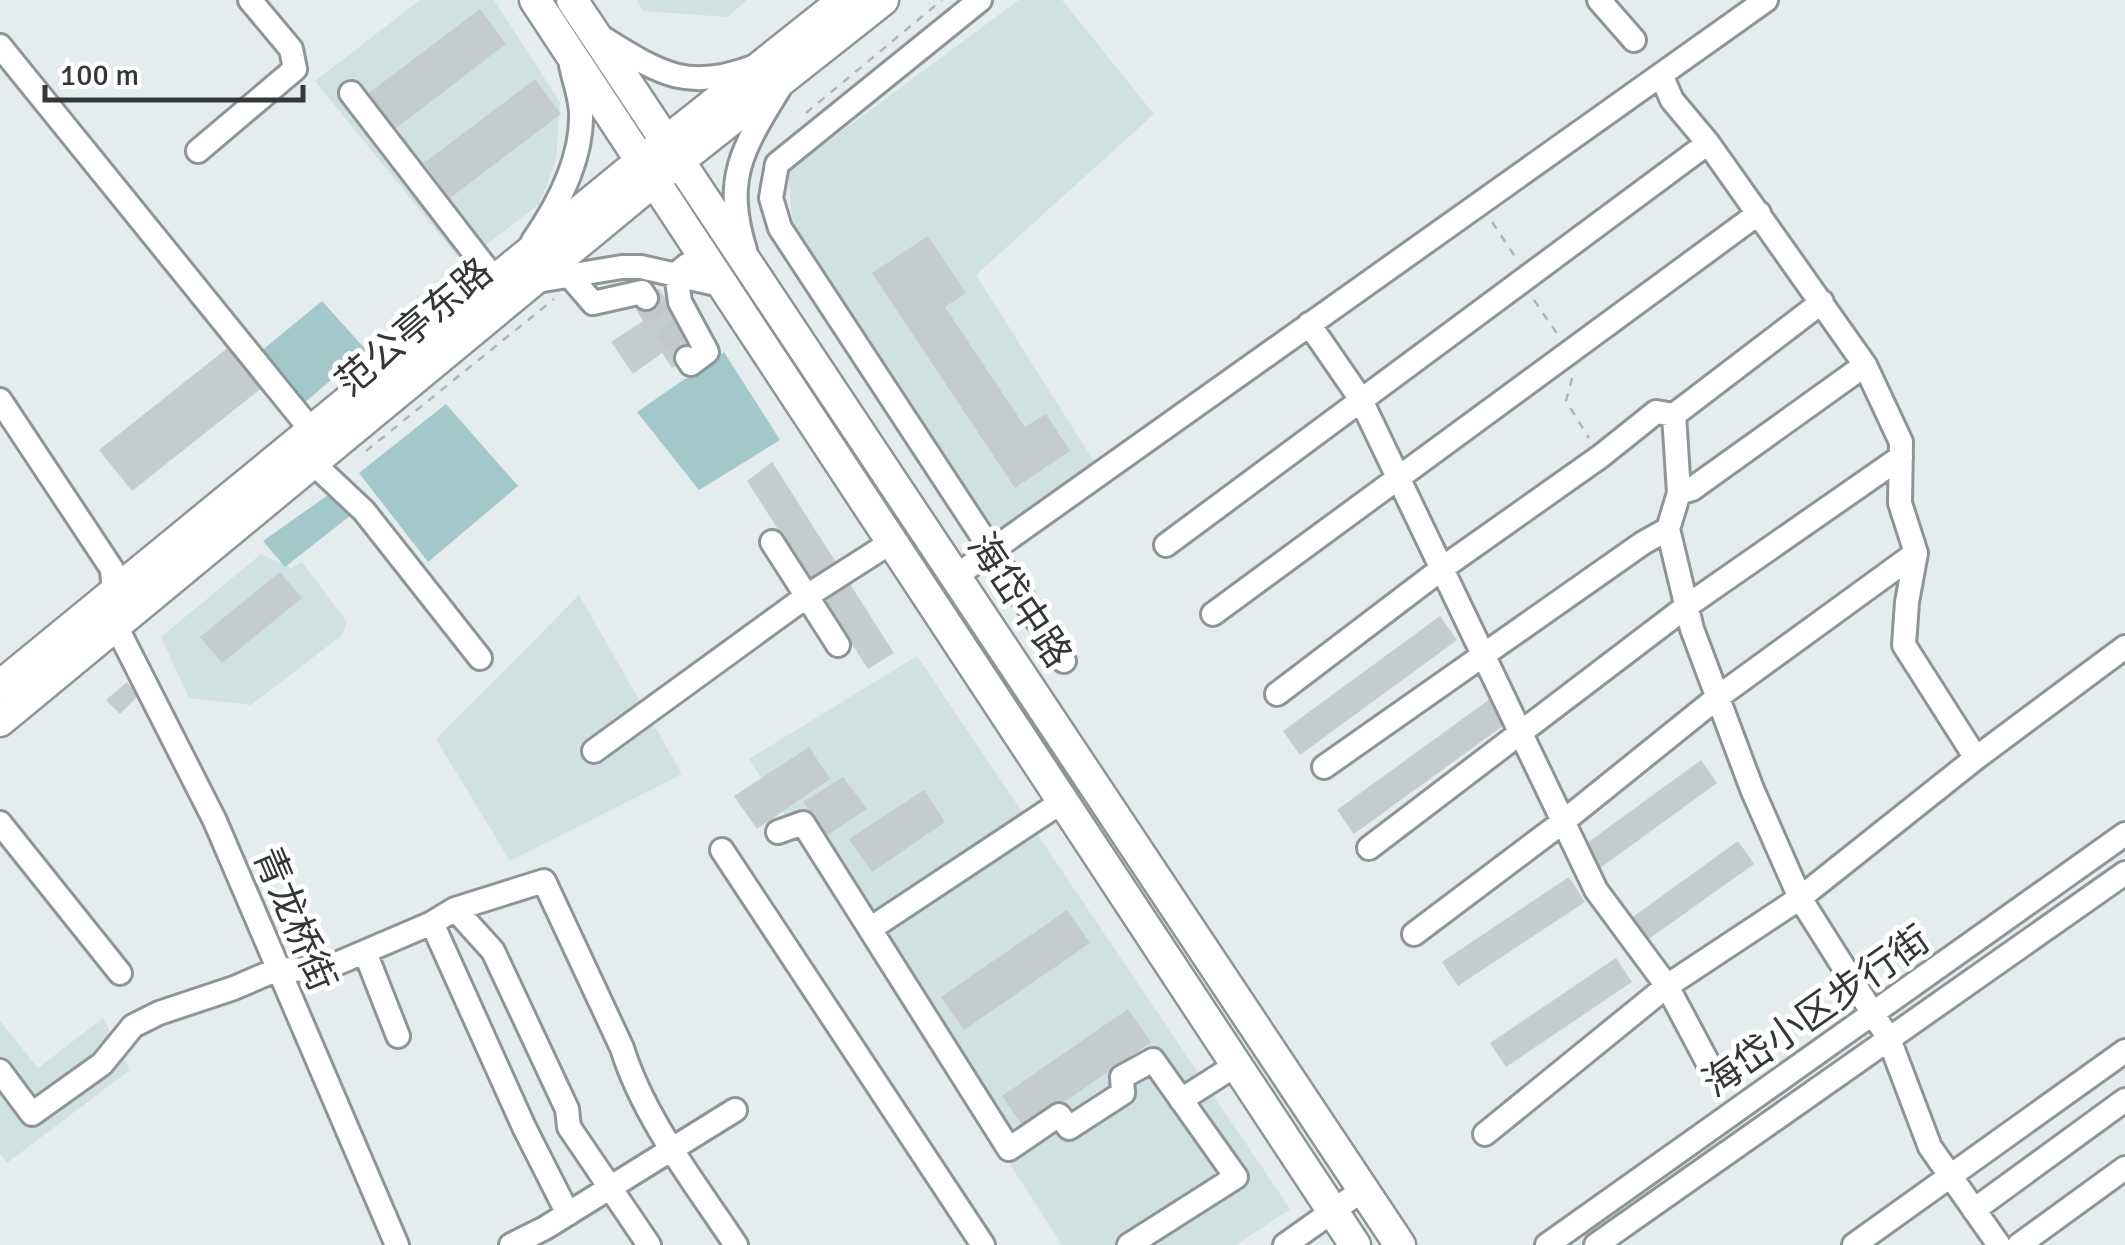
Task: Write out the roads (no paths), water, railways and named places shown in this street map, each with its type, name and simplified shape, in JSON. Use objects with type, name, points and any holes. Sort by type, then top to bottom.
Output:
[{"type":"main road","name":"海岱中路","points":[[535,0],[1356,1245]]},
{"type":"main road","name":"海岱中路","points":[[572,0],[1400,1245]]},
{"type":"main road","name":"范公亭东路","points":[[776,70],[844,0]]},
{"type":"main road","name":"范公亭东路","points":[[0,686],[312,431],[776,70],[883,0]]},
{"type":"main road","name":"范公亭东路","points":[[0,721],[312,463],[515,275],[563,268],[648,170]]},
{"type":"street","points":[[198,151],[295,69],[291,49],[250,0]]},
{"type":"street","points":[[980,0],[777,164],[771,198],[780,228],[1064,660]]},
{"type":"street","points":[[1599,0],[1634,40]]},
{"type":"street","points":[[956,576],[1766,0]]},
{"type":"street","points":[[592,31],[650,67],[674,77],[700,79],[776,70],[745,148],[734,190],[738,226],[751,268]]},
{"type":"street","points":[[0,46],[312,431]]},
{"type":"street","points":[[352,93],[515,275],[556,206],[576,148],[581,113],[566,48]]},
{"type":"street","points":[[1662,77],[1672,100],[1708,143],[1864,365],[1901,442],[1900,504],[1916,553],[1904,644],[1976,758]]},
{"type":"street","points":[[1166,545],[1708,143]]},
{"type":"street","points":[[1213,614],[1759,214]]},
{"type":"street","points":[[676,274],[702,251]]},
{"type":"street","points":[[563,268],[622,267],[725,286]]},
{"type":"street","points":[[563,268],[592,303],[642,292],[646,298]]},
{"type":"street","points":[[676,274],[680,302],[707,352],[692,364],[687,358]]},
{"type":"street","points":[[1277,694],[1656,412],[1674,415],[1822,302]]},
{"type":"street","points":[[1310,324],[1360,398],[1596,890],[1667,986],[1708,1064]]},
{"type":"street","points":[[1679,493],[1692,489],[1864,365]]},
{"type":"street","points":[[0,400],[112,570],[116,626]]},
{"type":"street","points":[[1674,415],[1679,493],[1668,529],[1692,630],[1752,788],[1800,898],[1889,1039],[1930,1147],[1998,1245]]},
{"type":"street","points":[[1369,848],[1688,606],[1901,457]]},
{"type":"street","points":[[312,463],[364,511],[480,658]]},
{"type":"street","points":[[1324,767],[1668,529]]},
{"type":"street","points":[[594,751],[807,596],[893,541]]},
{"type":"street","points":[[772,542],[838,645]]},
{"type":"street","points":[[1414,934],[1564,821],[1718,697],[1916,553]]},
{"type":"street","name":"青龙桥街","points":[[116,626],[215,820],[396,1245]]},
{"type":"street","points":[[1485,1134],[1667,986],[1800,898],[1976,758],[2125,648]]},
{"type":"street","points":[[870,930],[1063,801]]},
{"type":"street","points":[[0,823],[120,973]]},
{"type":"street","points":[[778,832],[803,823],[1009,1149],[1059,1115],[1069,1128],[1123,1093],[1122,1077],[1153,1060],[1236,1177],[1129,1245]]},
{"type":"street","name":"海岱小区步行街","points":[[1546,1245],[2125,834]]},
{"type":"street","points":[[722,850],[983,1245]]},
{"type":"street","name":"海岱小区步行街","points":[[1596,1245],[2125,873]]},
{"type":"street","points":[[0,1072],[32,1114],[102,1064],[133,1026],[278,969],[322,970],[432,923],[455,909],[544,881],[622,1048],[629,1071],[672,1149],[736,1245]]},
{"type":"street","points":[[455,909],[494,951],[567,1110],[568,1127],[649,1245]]},
{"type":"street","points":[[432,923],[568,1214]]},
{"type":"street","points":[[364,952],[398,1036]]},
{"type":"street","points":[[1854,1245],[2125,1051]]},
{"type":"street","points":[[1182,1100],[1236,1065]]},
{"type":"street","points":[[1974,1210],[2122,1108]]},
{"type":"street","points":[[511,1245],[551,1237],[568,1214],[736,1110]]},
{"type":"street","points":[[2019,1245],[2125,1168]]},
{"type":"street","points":[[1285,1245],[1364,1189]]},
{"type":"tunnel","points":[[646,298],[687,358]]}]
